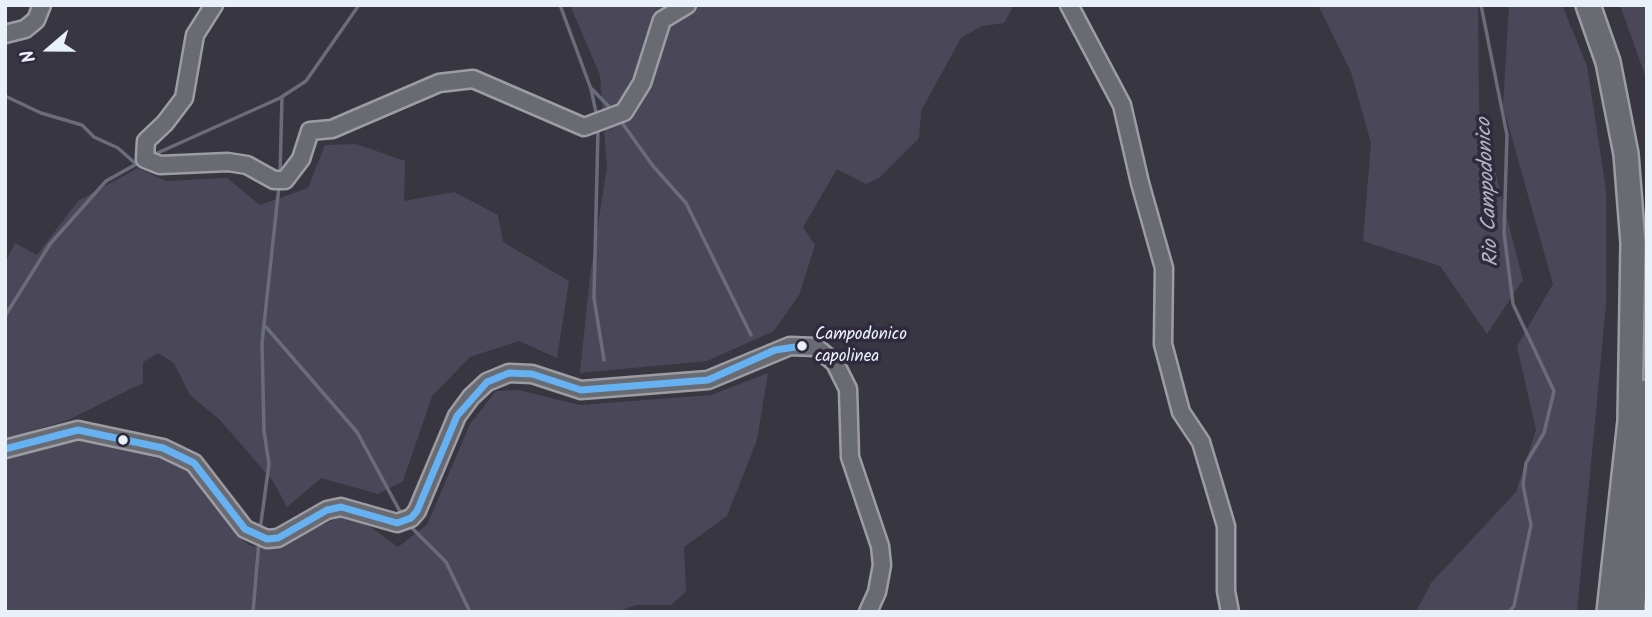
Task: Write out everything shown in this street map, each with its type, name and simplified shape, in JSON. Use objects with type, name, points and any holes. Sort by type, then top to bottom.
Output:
[{"type":"highway","points":[[1588,5],[1614,60],[1640,146],[1647,221]]},
{"type":"highway","points":[[1604,5],[1626,154],[1638,421],[1644,488],[1632,612]]},
{"type":"highway","points":[[1609,612],[1647,367]]},
{"type":"street","points":[[5,34],[24,29],[36,20],[42,5]]},
{"type":"street","points":[[214,5],[195,35],[184,98],[166,123],[146,141],[145,159],[160,165],[228,162],[247,165],[274,180],[285,180],[301,159],[310,131],[332,129],[439,83],[473,79],[584,127],[624,112],[642,83],[662,20],[687,5]]},
{"type":"street","points":[[1069,5],[1122,105],[1164,268],[1163,344],[1181,412],[1201,442],[1226,526],[1226,590],[1230,612]]},
{"type":"street","points":[[5,449],[78,430],[163,448],[194,463],[245,529],[267,539],[278,538],[327,510],[341,507],[397,523],[411,518],[417,511],[457,416],[487,382],[509,373],[532,374],[582,390],[708,380],[783,348],[816,347],[835,363],[848,389],[850,457],[880,546],[882,565],[877,592],[868,612]]},
{"type":"shaded area","points":[[570,5],[1014,5],[1004,23],[982,26],[961,38],[921,111],[919,138],[879,178],[866,184],[837,169],[803,227],[815,245],[799,295],[774,331],[707,361],[580,373],[590,276],[607,167],[600,75]]},
{"type":"shaded area","points":[[1318,5],[1478,6],[1479,109],[1523,280],[1487,334],[1440,266],[1363,241],[1371,143],[1351,72]]},
{"type":"shaded area","points":[[1509,5],[1562,5],[1587,66],[1606,190],[1606,305],[1577,612],[1416,612],[1431,583],[1516,492],[1536,430],[1517,346],[1553,284],[1503,106]]},
{"type":"shaded area","points":[[1620,5],[1647,5],[1647,81]]},
{"type":"shaded area","points":[[356,144],[405,161],[404,201],[454,192],[498,215],[503,242],[569,281],[557,358],[519,341],[470,357],[432,396],[403,481],[378,494],[321,478],[287,507],[273,481],[219,419],[190,395],[174,363],[158,353],[143,362],[143,383],[68,420],[5,439],[5,263],[15,243],[37,255],[78,201],[138,168],[166,181],[227,178],[260,205],[308,188],[325,145]]},
{"type":"shaded area","points":[[768,373],[757,440],[727,516],[684,547],[686,592],[671,605],[636,605],[616,612],[5,612],[5,455],[72,439],[166,458],[186,469],[211,494],[241,539],[251,546],[273,547],[338,518],[357,517],[398,547],[427,525],[470,424],[496,391],[518,390],[580,405],[711,395]]},
{"type":"waterway","points":[[153,155],[280,98],[306,81],[359,5]]},
{"type":"waterway","points":[[560,5],[591,89],[597,117]]},
{"type":"waterway","name":"Rio Campodonico","points":[[1481,5],[1507,135],[1504,233],[1513,304],[1554,391],[1544,433],[1526,463],[1523,485],[1531,525],[1514,606],[1509,612]]},
{"type":"waterway","points":[[592,89],[613,111]]},
{"type":"waterway","points":[[5,96],[41,113],[82,125],[94,137],[118,148],[136,164]]},
{"type":"waterway","points":[[280,175],[282,97]]},
{"type":"waterway","points":[[620,120],[653,166],[686,203],[751,335]]},
{"type":"waterway","points":[[598,129],[594,298],[604,360]]},
{"type":"waterway","points":[[5,316],[50,244],[106,181],[140,162]]},
{"type":"waterway","points":[[260,530],[269,464],[264,431],[262,343],[279,186]]},
{"type":"waterway","points":[[266,327],[357,432],[403,517]]},
{"type":"waterway","points":[[407,523],[446,562],[470,612]]},
{"type":"waterway","points":[[253,612],[259,541]]},
{"type":"transit line","points":[[5,449],[78,430],[163,448],[194,463],[245,529],[267,539],[278,538],[327,510],[341,507],[397,523],[411,518],[417,511],[457,416],[487,382],[509,373],[532,374],[581,390],[708,380],[775,350],[802,346]]},
{"type":"place","name":"Campodonico capolinea","points":[[802,346]]}]
